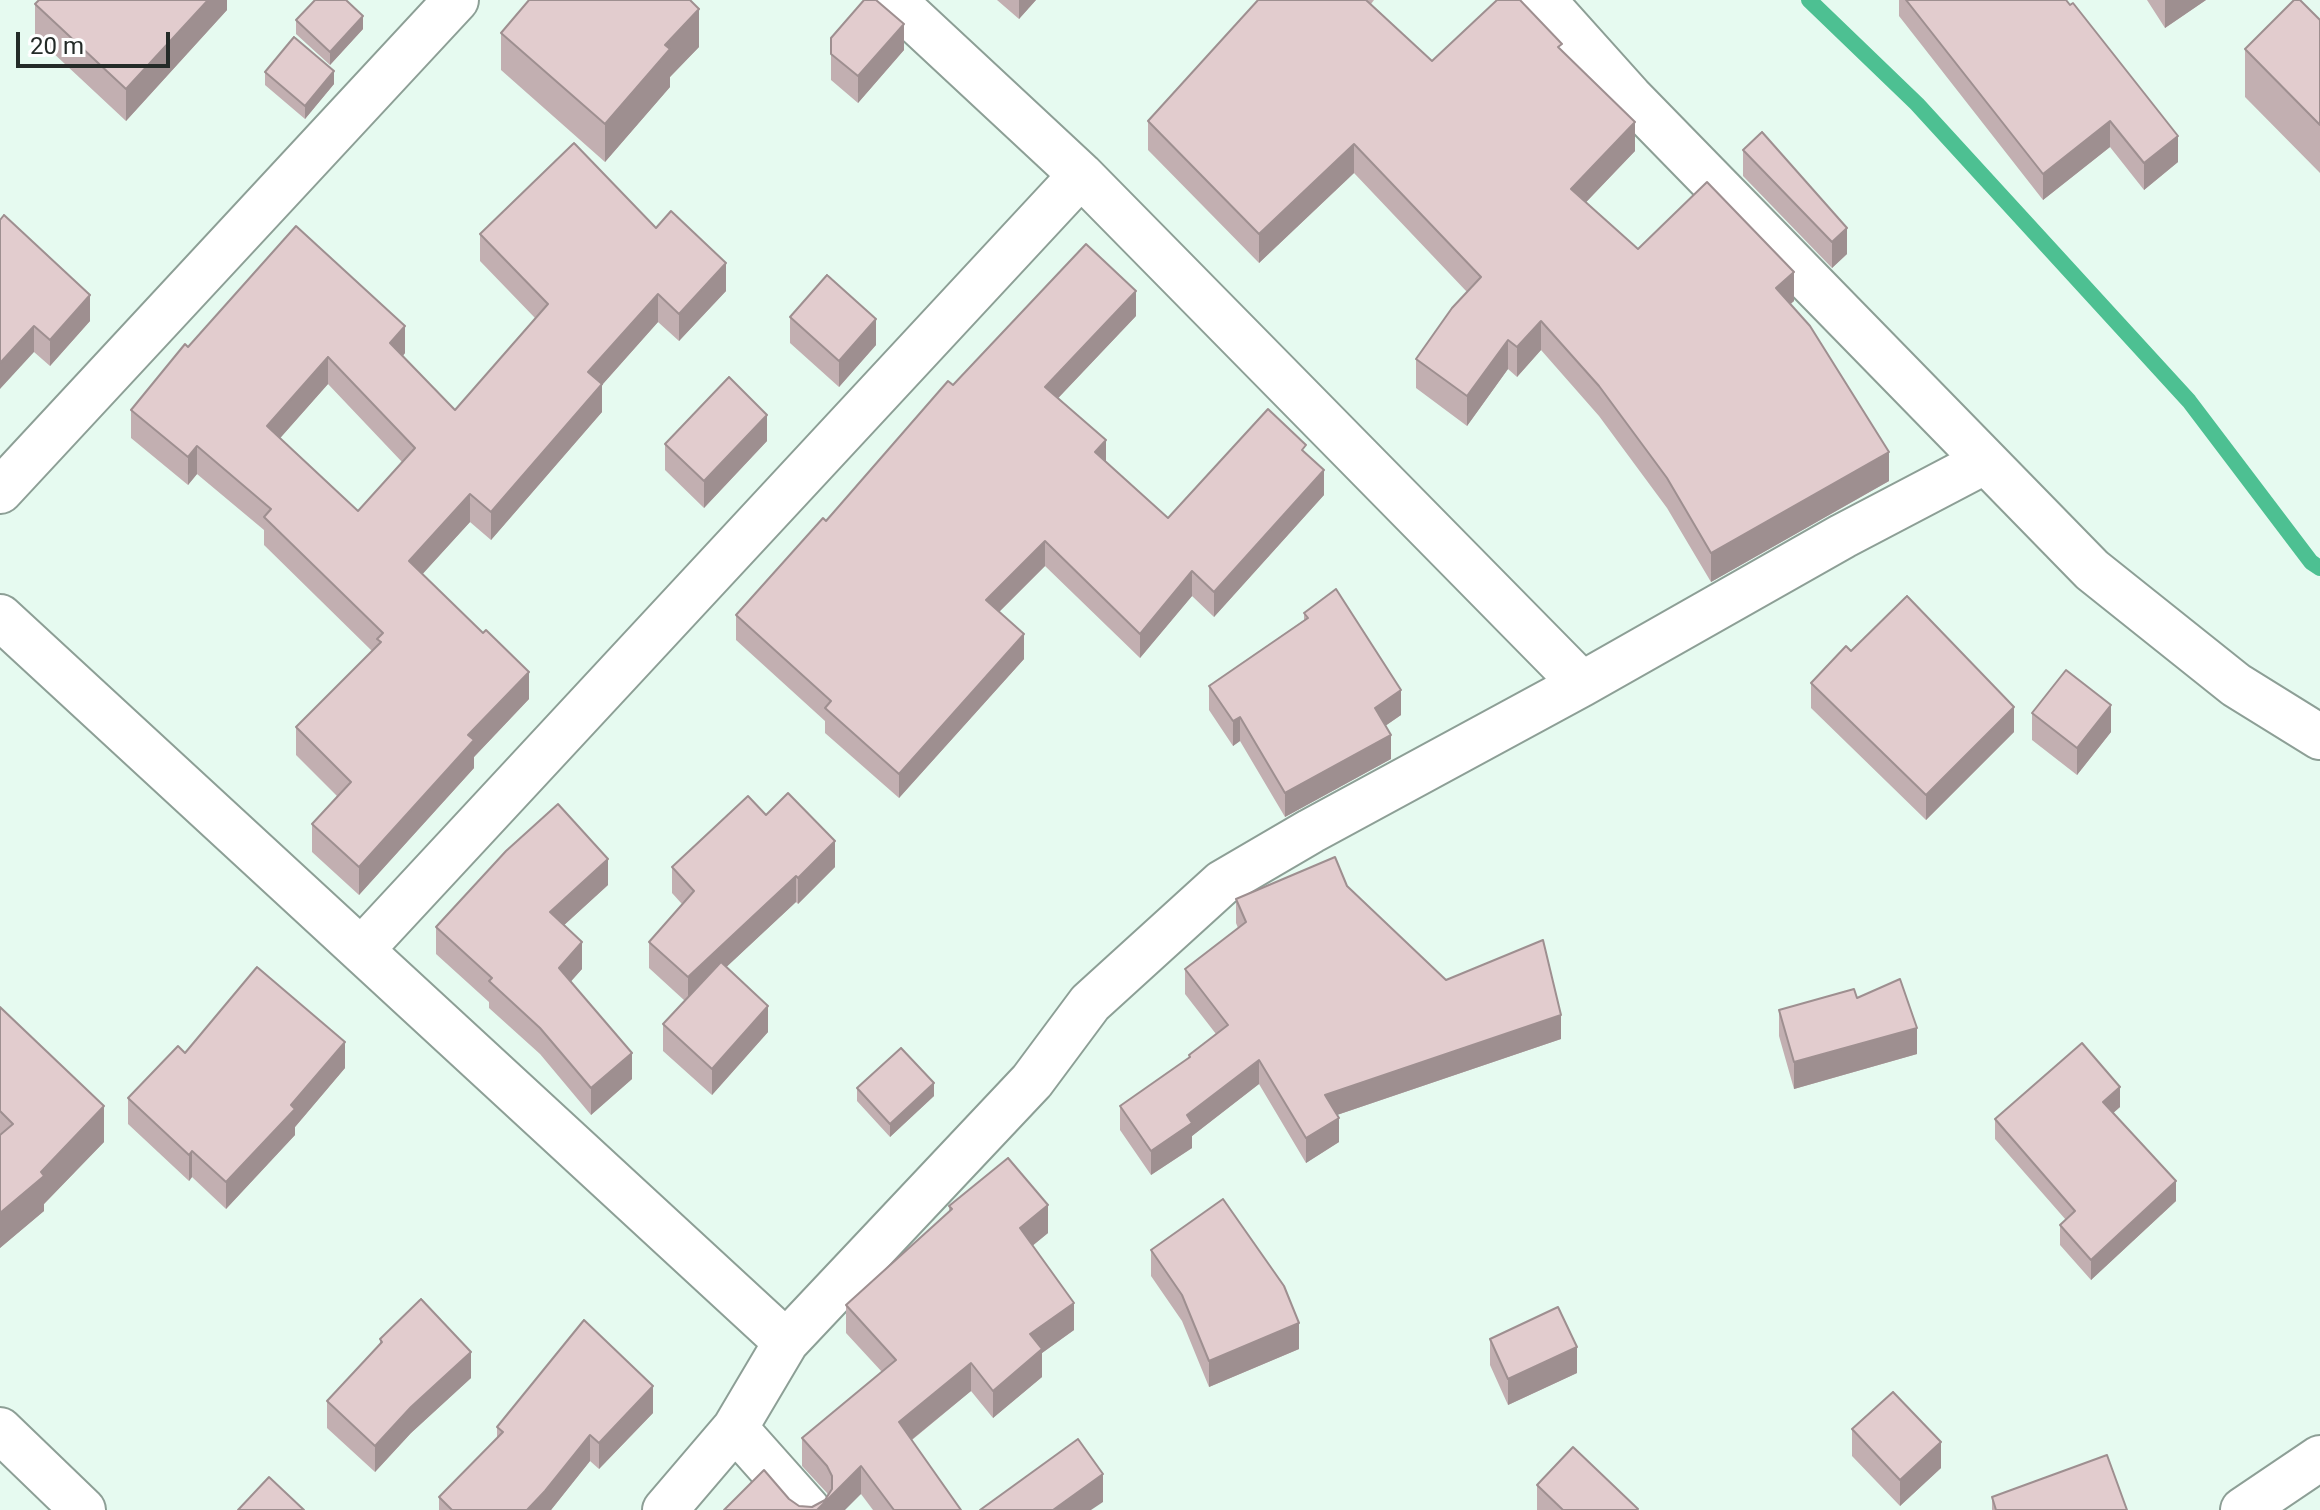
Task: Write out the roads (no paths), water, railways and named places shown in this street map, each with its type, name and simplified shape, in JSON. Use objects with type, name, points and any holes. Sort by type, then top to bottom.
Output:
[{"type":"street","points":[[0,491],[456,0]]},
{"type":"street","points":[[893,0],[1081,175],[1582,684]]},
{"type":"street","points":[[1543,0],[1630,97],[2092,570],[2236,685],[2320,737]]},
{"type":"street","points":[[362,949],[1081,175]]},
{"type":"street","points":[[665,1510],[735,1428],[786,1342],[1032,1081],[1090,1003],[1222,883],[1843,536],[1984,462]]},
{"type":"street","points":[[0,617],[786,1342]]},
{"type":"street","points":[[735,1428],[808,1510]]},
{"type":"street","points":[[0,1430],[83,1510]]},
{"type":"street","points":[[2243,1510],[2320,1458]]},
{"type":"waterway","points":[[1809,0],[1917,104],[2189,401],[2311,562],[2320,568]]}]
